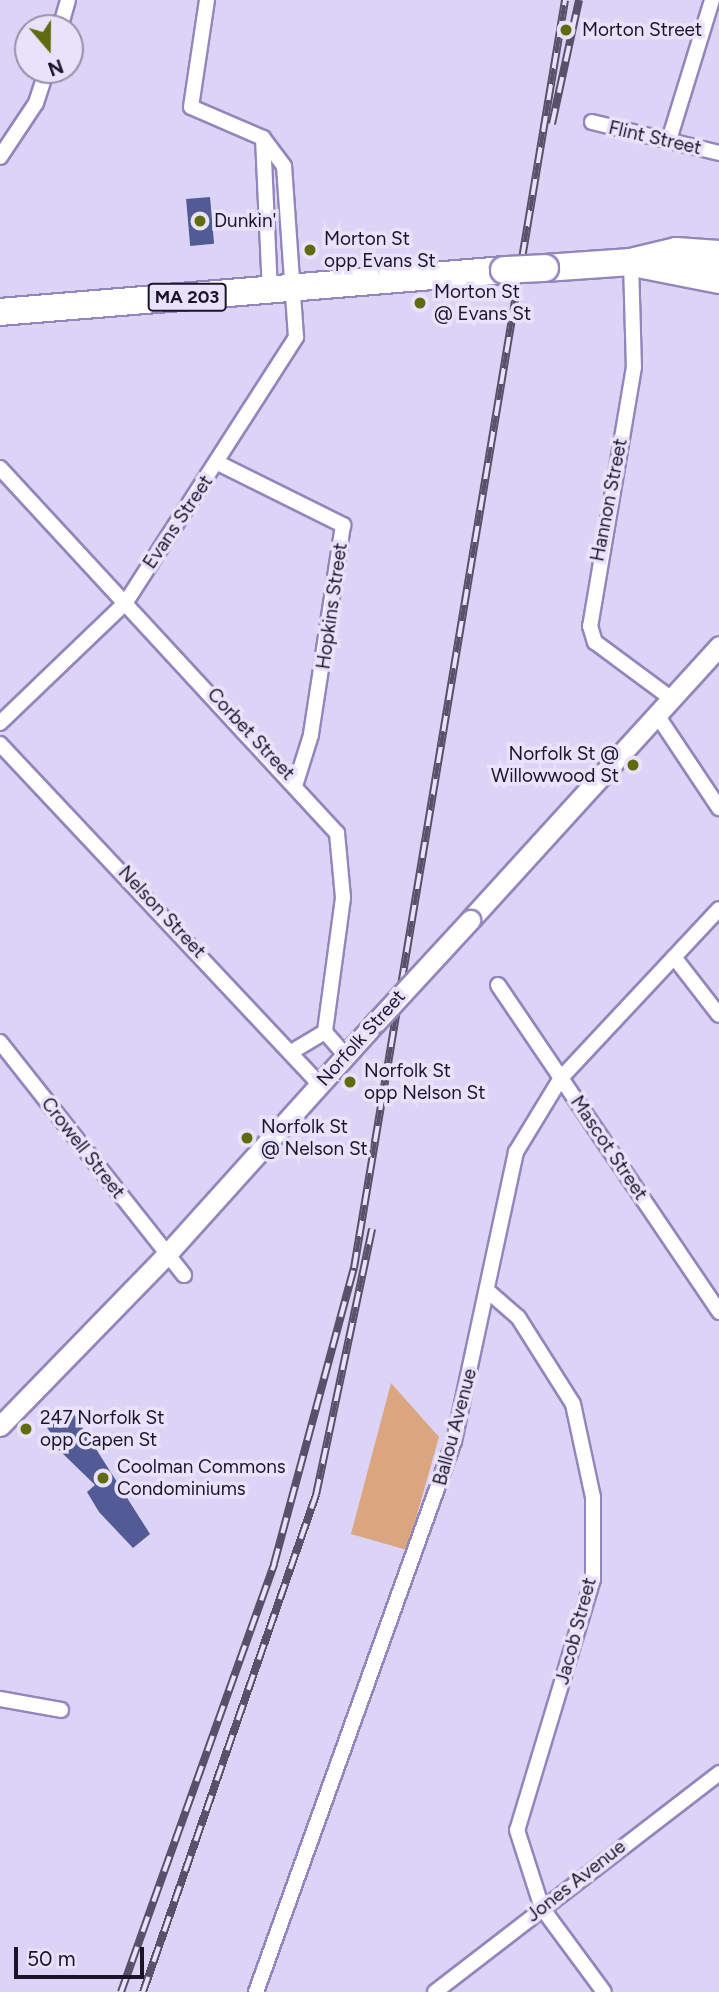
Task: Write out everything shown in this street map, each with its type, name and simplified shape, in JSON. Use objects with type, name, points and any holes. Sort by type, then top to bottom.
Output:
[{"type":"highway","name":"MA 203","points":[[0,312],[631,262],[676,251],[719,254]]},
{"type":"highway","name":"MA 203","points":[[631,262],[719,280]]},
{"type":"main road","name":"Norfolk Street","points":[[0,1426],[167,1254],[719,646]]},
{"type":"street","points":[[207,0],[193,111],[263,138],[284,166],[282,288]]},
{"type":"street","points":[[669,140],[712,0]]},
{"type":"street","points":[[0,158],[36,103],[42,84]]},
{"type":"street","name":"Flint Street","points":[[592,122],[719,153]]},
{"type":"street","points":[[263,138],[282,288]]},
{"type":"street","name":"Hannon Street","points":[[631,262],[634,367],[590,626],[595,642],[672,699]]},
{"type":"street","name":"Evans Street","points":[[0,723],[126,602],[218,463],[293,345],[282,288]]},
{"type":"street","name":"Hopkins Street","points":[[218,463],[343,525],[315,711],[296,783]]},
{"type":"street","name":"Corbet Street","points":[[0,468],[324,814],[343,851],[325,1032]]},
{"type":"street","points":[[657,715],[719,808]]},
{"type":"street","name":"Nelson Street","points":[[0,744],[293,1051],[320,1084]]},
{"type":"street","name":"Ballou Avenue","points":[[256,1992],[450,1454],[489,1292],[516,1152],[561,1078],[719,909]]},
{"type":"street","points":[[674,957],[719,1015]]},
{"type":"street","name":"Mascot Street","points":[[498,985],[719,1312]]},
{"type":"street","points":[[293,1051],[325,1032],[347,1057]]},
{"type":"street","name":"Crowell Street","points":[[0,1042],[184,1275]]},
{"type":"street","name":"Jacob Street","points":[[489,1292],[531,1335],[573,1404],[593,1497],[593,1579],[517,1830],[542,1908],[604,1992]]},
{"type":"street","points":[[0,1699],[61,1710]]},
{"type":"street","name":"Jones Avenue","points":[[435,1992],[719,1773]]},
{"type":"shaded area","points":[[391,1383],[439,1437],[407,1550],[351,1534]]},
{"type":"building","name":"Dunkin'","points":[[210,197],[214,244],[190,246],[186,199]]},
{"type":"building","name":"Coolman Commons Condominiums","points":[[70,1408],[150,1534],[133,1548],[99,1512],[87,1492],[95,1485],[57,1448],[61,1445],[47,1428]]},
{"type":"railway","points":[[121,1992],[274,1564],[354,1268],[565,0]]},
{"type":"railway","points":[[552,124],[579,0]]},
{"type":"railway","points":[[143,1992],[316,1495],[372,1229]]},
{"type":"place","name":"Morton Street","points":[[566,30]]},
{"type":"place","name":"Dunkin'","points":[[200,221]]},
{"type":"place","name":"Morton St opp Evans St","points":[[310,250]]},
{"type":"place","name":"Morton St @ Evans St","points":[[420,303]]},
{"type":"place","name":"Norfolk St @ Willowwood St","points":[[633,765]]},
{"type":"place","name":"Norfolk St opp Nelson St","points":[[350,1082]]},
{"type":"place","name":"Norfolk St @ Nelson St","points":[[247,1138]]},
{"type":"place","name":"247 Norfolk St opp Capen St","points":[[26,1429]]},
{"type":"place","name":"Coolman Commons Condominiums","points":[[103,1478]]}]
